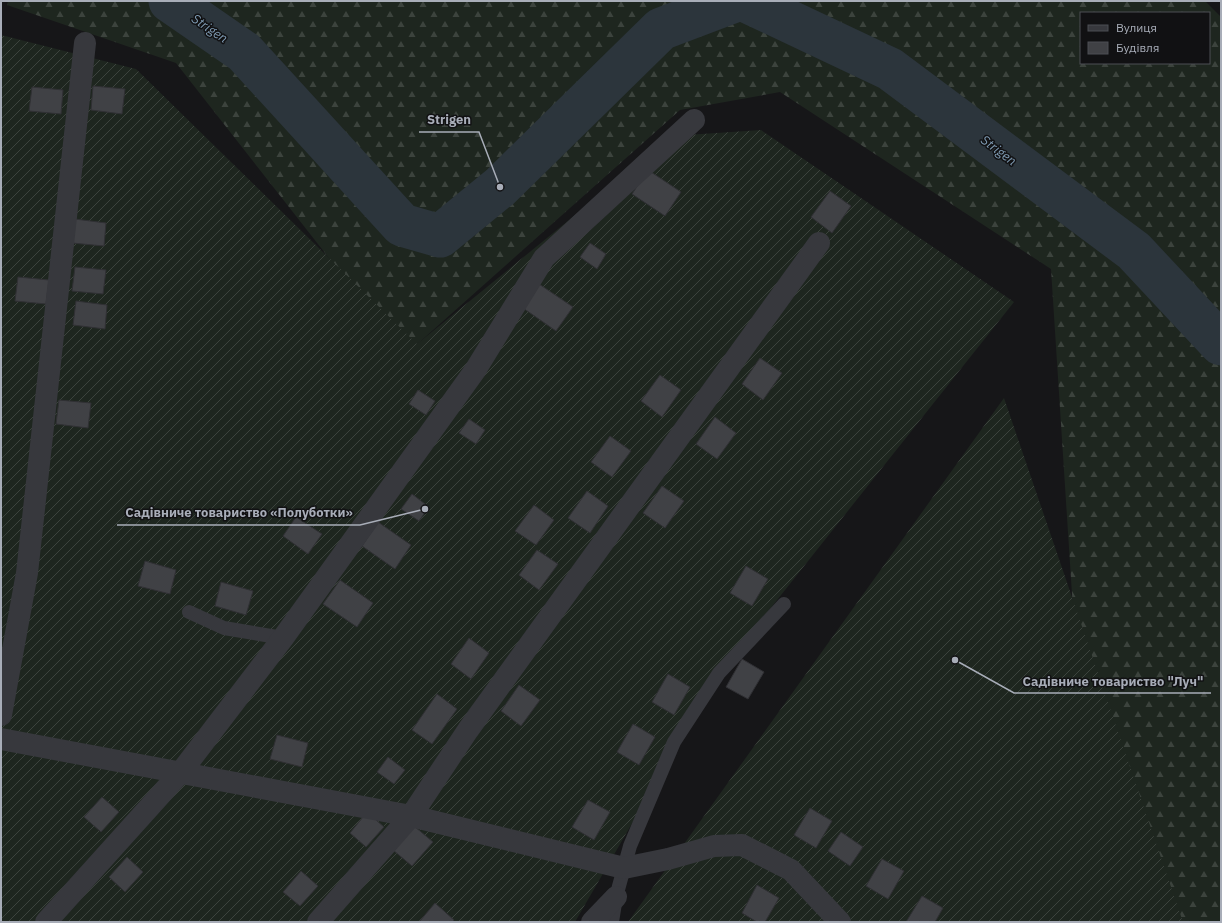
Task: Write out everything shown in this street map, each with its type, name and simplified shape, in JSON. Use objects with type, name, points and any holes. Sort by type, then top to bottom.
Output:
[{"type":"street","points":[[1,715],[27,573],[85,43]]},
{"type":"street","points":[[46,922],[181,772],[283,638],[476,369],[544,258],[694,120]]},
{"type":"street","points":[[318,922],[411,816],[468,730],[819,243]]},
{"type":"street","points":[[1,739],[411,816],[624,868],[668,859],[714,846],[742,845],[791,870],[840,922]]},
{"type":"street","points":[[592,922],[616,897]]},
{"type":"lane","points":[[612,922],[616,897],[630,846],[674,742],[719,673],[784,604]]},
{"type":"lane","points":[[189,612],[224,628],[283,638]]},
{"type":"green space","points":[[8,1],[1205,1],[1221,17],[1221,922],[1122,922],[1089,857],[1051,269],[780,92],[680,110],[405,355],[176,63],[7,5]]},
{"type":"green space","points":[[1,35],[136,69],[417,344],[672,136],[761,130],[1014,302],[719,673],[575,922],[1,922]]},
{"type":"green space","points":[[1004,398],[1183,922],[628,922]]},
{"type":"building","points":[[93,86],[125,89],[122,114],[91,110]]},
{"type":"building","points":[[32,87],[63,90],[61,114],[29,111]]},
{"type":"building","points":[[648,170],[681,192],[665,216],[632,194]]},
{"type":"building","points":[[830,191],[851,206],[832,233],[811,217]]},
{"type":"building","points":[[75,219],[106,223],[104,246],[72,243]]},
{"type":"building","points":[[590,243],[606,254],[597,269],[580,257]]},
{"type":"building","points":[[75,267],[106,270],[103,294],[72,291]]},
{"type":"building","points":[[18,277],[49,280],[46,304],[15,301]]},
{"type":"building","points":[[539,284],[573,307],[556,331],[523,308]]},
{"type":"building","points":[[76,301],[107,305],[105,329],[73,325]]},
{"type":"building","points":[[760,358],[782,373],[763,400],[742,384]]},
{"type":"building","points":[[660,375],[681,390],[662,417],[641,401]]},
{"type":"building","points":[[418,390],[435,401],[426,415],[409,404]]},
{"type":"building","points":[[59,400],[91,403],[88,428],[56,424]]},
{"type":"building","points":[[715,417],[736,433],[717,459],[696,444]]},
{"type":"building","points":[[469,419],[485,430],[476,444],[459,433]]},
{"type":"building","points":[[610,436],[631,451],[612,477],[591,462]]},
{"type":"building","points":[[662,486],[684,501],[665,528],[643,513]]},
{"type":"building","points":[[587,491],[608,506],[590,533],[568,518]]},
{"type":"building","points":[[412,494],[429,507],[419,521],[401,509]]},
{"type":"building","points":[[534,505],[554,520],[536,545],[515,531]]},
{"type":"building","points":[[296,517],[322,534],[308,554],[283,536]]},
{"type":"building","points":[[378,522],[411,545],[395,569],[362,546]]},
{"type":"building","points":[[537,550],[558,564],[539,590],[519,575]]},
{"type":"building","points":[[145,561],[176,570],[170,594],[138,586]]},
{"type":"building","points":[[746,566],[768,579],[752,606],[730,593]]},
{"type":"building","points":[[340,580],[373,603],[357,627],[323,604]]},
{"type":"building","points":[[221,582],[253,591],[246,615],[215,606]]},
{"type":"building","points":[[469,638],[489,653],[471,679],[451,664]]},
{"type":"building","points":[[742,659],[764,672],[748,699],[726,687]]},
{"type":"building","points":[[668,674],[690,687],[674,715],[652,702]]},
{"type":"building","points":[[519,685],[540,700],[521,726],[501,711]]},
{"type":"building","points":[[437,694],[457,709],[432,744],[412,730]]},
{"type":"building","points":[[633,724],[655,737],[639,765],[617,752]]},
{"type":"building","points":[[277,735],[308,743],[302,767],[270,759]]},
{"type":"building","points":[[388,757],[405,770],[394,784],[377,772]]},
{"type":"building","points":[[102,797],[119,812],[101,832],[84,817]]},
{"type":"building","points":[[588,800],[610,812],[594,840],[572,827]]},
{"type":"building","points":[[810,808],[832,821],[816,848],[794,835]]},
{"type":"building","points":[[367,812],[384,827],[366,847],[350,833]]},
{"type":"building","points":[[414,826],[433,842],[412,866],[393,850]]},
{"type":"building","points":[[841,832],[863,847],[850,866],[828,851]]},
{"type":"building","points":[[127,857],[143,872],[125,892],[109,877]]},
{"type":"building","points":[[882,859],[904,871],[888,899],[866,886]]},
{"type":"building","points":[[301,871],[318,886],[300,906],[283,892]]},
{"type":"building","points":[[757,885],[779,898],[765,922],[757,922],[742,913]]},
{"type":"building","points":[[922,896],[943,908],[935,922],[906,922]]},
{"type":"building","points":[[435,903],[454,920],[452,922],[419,922]]},
{"type":"waterway","name":"Strigen","points":[[170,1],[244,52],[402,225],[440,236],[500,187],[661,29],[735,1]]},
{"type":"waterway","name":"Strigen","points":[[746,1],[890,69],[1134,251],[1221,344]]},
{"type":"place","name":"Strigen","points":[[500,187]]},
{"type":"place","name":"Садівниче товариство «Полуботки»","points":[[425,509]]},
{"type":"place","name":"Садівниче товариство \"Луч\"","points":[[955,660]]}]
